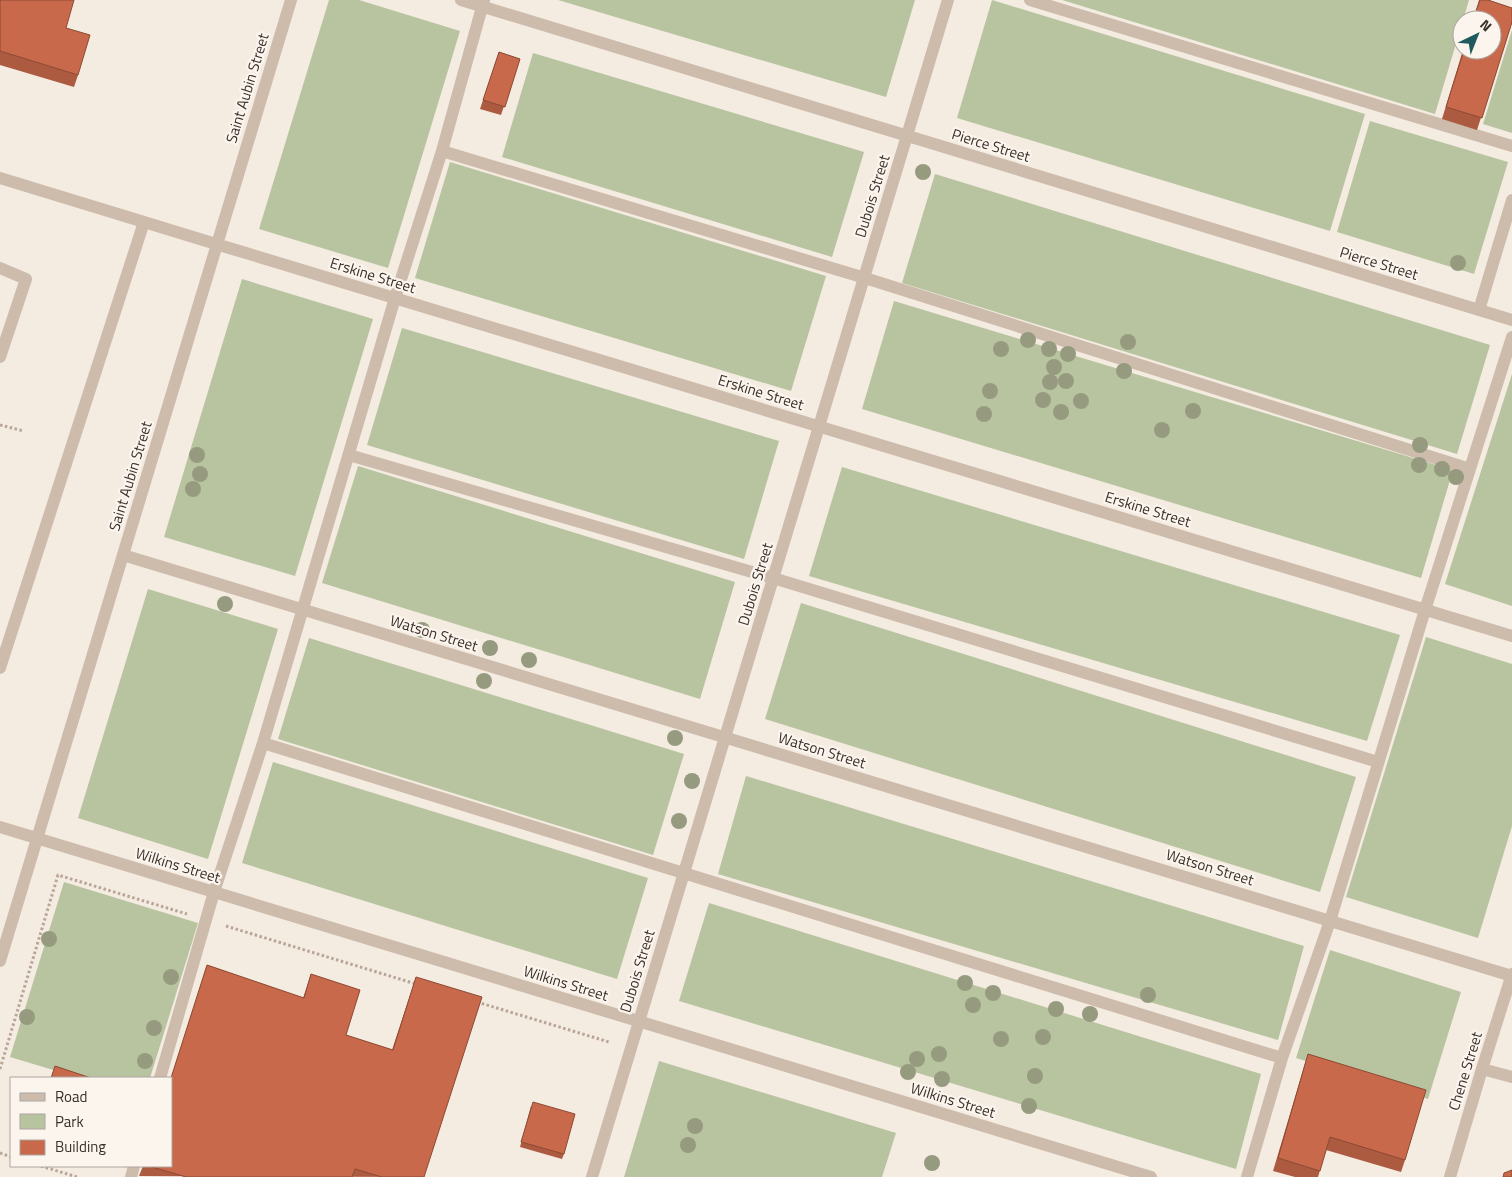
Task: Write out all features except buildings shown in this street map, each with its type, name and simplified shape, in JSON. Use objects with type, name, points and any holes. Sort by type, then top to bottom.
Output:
[{"type":"street","name":"Saint Aubin Street","points":[[0,961],[291,0]]},
{"type":"street","name":"Pierce Street","points":[[462,0],[483,3],[907,136],[1512,320]]},
{"type":"street","name":"Dubois Street","points":[[592,1177],[948,0]]},
{"type":"street","points":[[1030,0],[1512,146]]},
{"type":"street","points":[[160,1077],[214,892],[263,743],[395,298],[442,151],[483,3]]},
{"type":"street","points":[[442,151],[864,278],[1470,469]]},
{"type":"street","name":"Erskine Street","points":[[0,178],[1512,636]]},
{"type":"street","points":[[1479,310],[1512,200]]},
{"type":"street","points":[[0,668],[144,222]]},
{"type":"street","points":[[0,268],[26,279],[0,357]]},
{"type":"street","points":[[1247,1177],[1282,1058],[1330,921],[1425,610],[1512,337]]},
{"type":"street","points":[[349,455],[773,578],[1378,762]]},
{"type":"street","name":"Watson Street","points":[[123,555],[1512,975]]},
{"type":"street","points":[[263,743],[1282,1058]]},
{"type":"street","name":"Wilkins Street","points":[[0,827],[1151,1177]]},
{"type":"street","name":"Chene Street","points":[[1450,1177],[1512,975]]},
{"type":"street","points":[[1482,1069],[1512,1077]]},
{"type":"path","points":[[0,425],[24,431]]},
{"type":"path","points":[[0,1069],[58,875],[422,985]]},
{"type":"path","points":[[468,999],[608,1042]]},
{"type":"path","points":[[44,1167],[78,1177]]},
{"type":"green space","points":[[329,0],[359,0],[460,31],[388,268],[259,229]]},
{"type":"green space","points":[[558,0],[915,0],[886,97]]},
{"type":"green space","points":[[992,0],[1365,114],[1330,231],[957,118]]},
{"type":"green space","points":[[1062,0],[1469,0],[1466,10],[1452,10],[1452,57],[1435,114]]},
{"type":"green space","points":[[1512,30],[1512,133],[1483,124]]},
{"type":"green space","points":[[533,53],[864,152],[832,257],[502,157]]},
{"type":"green space","points":[[1370,121],[1508,162],[1474,274],[1337,232]]},
{"type":"green space","points":[[450,162],[826,276],[791,391],[415,278]]},
{"type":"green space","points":[[935,174],[1490,345],[1457,454],[902,283]]},
{"type":"green space","points":[[242,279],[373,319],[295,576],[164,537]]},
{"type":"green space","points":[[894,301],[1453,470],[1421,578],[862,409]]},
{"type":"green space","points":[[402,328],[779,441],[744,559],[367,445]]},
{"type":"green space","points":[[1512,374],[1512,606],[1445,584]]},
{"type":"green space","points":[[358,466],[735,582],[700,699],[322,583]]},
{"type":"green space","points":[[842,467],[1400,635],[1367,741],[809,576]]},
{"type":"green space","points":[[148,589],[278,629],[208,859],[78,818]]},
{"type":"green space","points":[[801,603],[1356,777],[1320,892],[765,719]]},
{"type":"green space","points":[[1426,637],[1512,664],[1512,826],[1478,938],[1346,897]]},
{"type":"green space","points":[[309,638],[684,754],[653,855],[278,739]]},
{"type":"green space","points":[[273,762],[648,878],[617,979],[242,863]]},
{"type":"green space","points":[[746,776],[1304,946],[1278,1040],[718,874]]},
{"type":"green space","points":[[64,882],[198,923],[150,1077],[77,1077],[10,1057]]},
{"type":"green space","points":[[709,903],[1261,1074],[1236,1169],[679,1001]]},
{"type":"green space","points":[[1330,950],[1461,992],[1428,1099],[1296,1058]]},
{"type":"green space","points":[[659,1061],[896,1133],[882,1177],[624,1177]]}]
